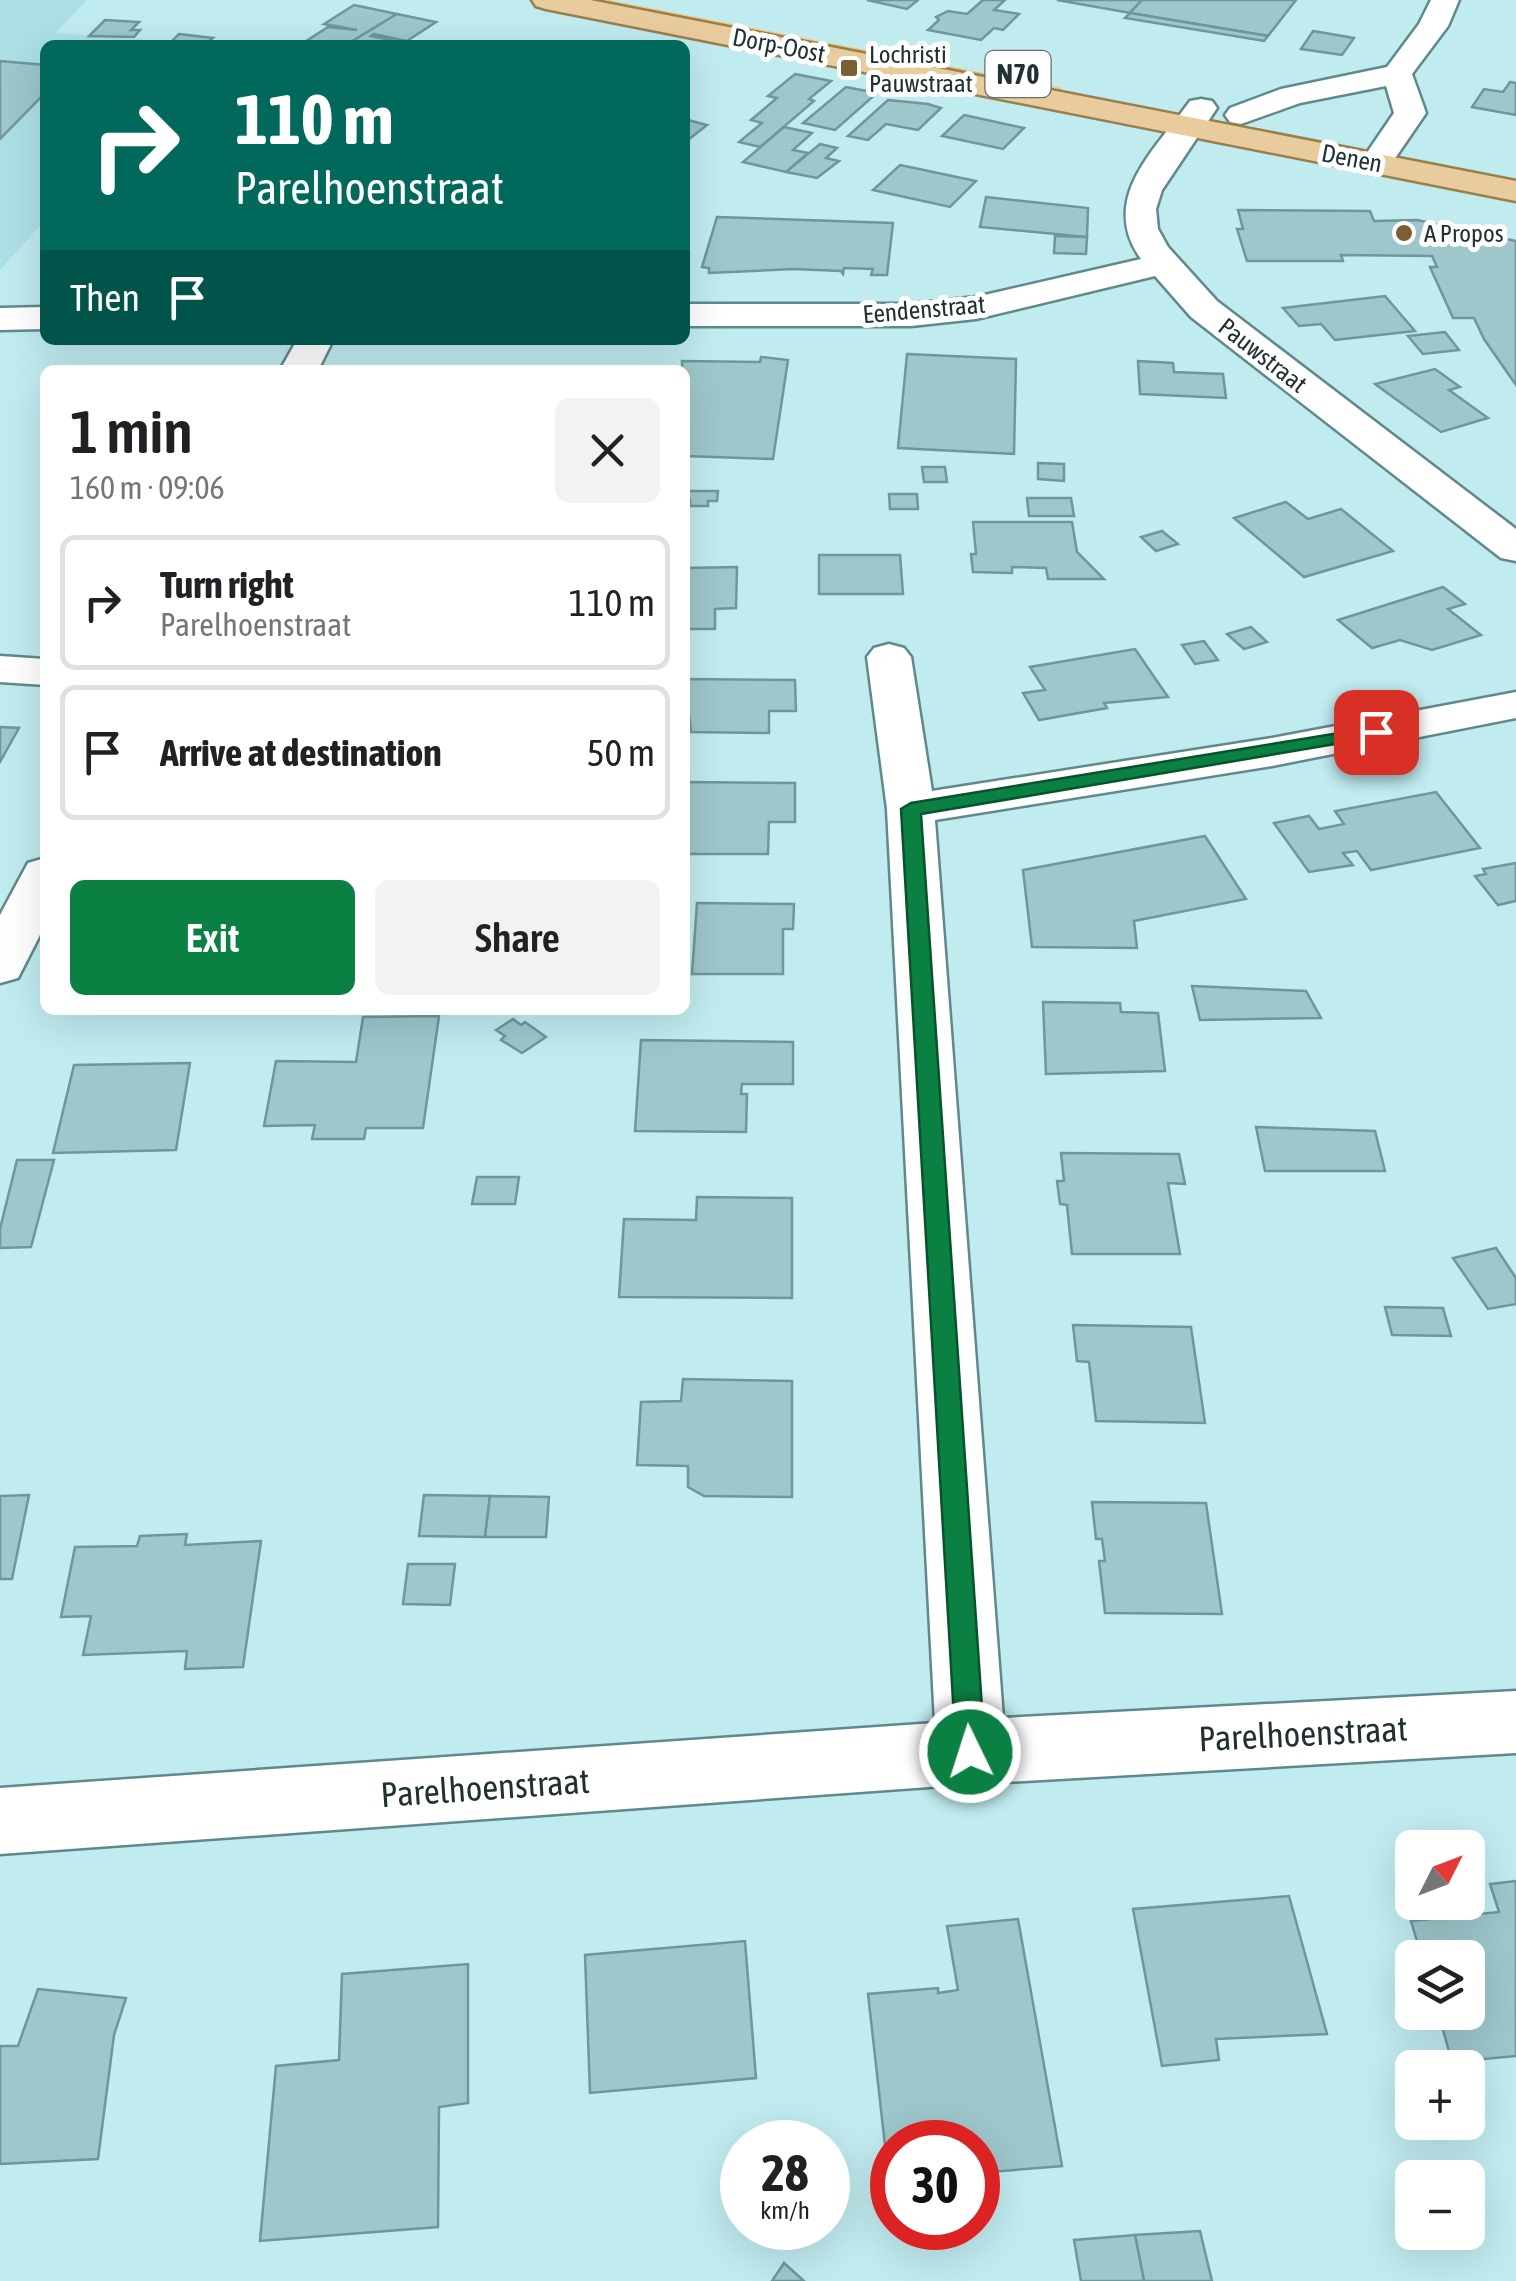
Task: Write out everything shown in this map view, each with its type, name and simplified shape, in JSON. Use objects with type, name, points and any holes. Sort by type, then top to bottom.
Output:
[{"type":"main road","name":"Dorp-Oost","points":[[546,0],[1195,117]]},
{"type":"main road","name":"Dorp-Oost","points":[[637,0],[1195,117]]},
{"type":"main road","name":"Denen","points":[[1195,117],[1241,116],[1516,190]]},
{"type":"main road","name":"Denen","points":[[1195,117],[1382,154],[1516,170]]},
{"type":"street","points":[[1241,116],[1292,96],[1397,74],[1433,26],[1445,0]]},
{"type":"street","points":[[1382,154],[1410,113],[1397,74]]},
{"type":"street","name":"Pauwstraat","points":[[1195,117],[1157,164],[1140,193],[1139,218],[1144,240],[1159,265],[1204,309],[1516,549]]},
{"type":"street","name":"Eendenstraat","points":[[690,315],[911,316],[976,308],[1159,265]]},
{"type":"street","points":[[0,319],[40,318]]},
{"type":"street","points":[[888,656],[911,809],[970,1752]]},
{"type":"street","points":[[0,669],[40,672]]},
{"type":"street","points":[[911,809],[1272,752],[1516,706]]},
{"type":"street","points":[[0,966],[40,884]]},
{"type":"street","name":"Parelhoenstraat","points":[[0,1821],[970,1752],[1516,1722]]},
{"type":"shaded area","points":[[0,0],[87,0],[55,33],[148,40],[40,40],[40,226],[0,270]]},
{"type":"shaded area","points":[[584,0],[609,0],[1062,88],[1058,92]]},
{"type":"building","points":[[867,0],[918,0],[907,9]]},
{"type":"building","points":[[983,0],[1005,0],[994,10],[1019,14],[1003,30],[994,28],[981,40],[928,30],[939,20],[936,17],[948,11],[967,14]]},
{"type":"building","points":[[1057,0],[1142,0],[1130,13]]},
{"type":"building","points":[[1142,0],[1296,0],[1268,36],[1130,13]]},
{"type":"building","points":[[354,5],[397,14],[354,40],[308,40],[328,27],[357,30],[324,24]]},
{"type":"building","points":[[1130,13],[1268,36],[1264,41],[1125,18]]},
{"type":"building","points":[[397,14],[436,22],[409,40],[374,34],[371,36],[391,40],[354,40]]},
{"type":"building","points":[[105,20],[139,22],[131,30],[140,30],[134,37],[89,36]]},
{"type":"building","points":[[1313,31],[1354,38],[1342,55],[1301,49]]},
{"type":"building","points":[[179,34],[213,38],[211,40],[173,40]]},
{"type":"building","points":[[0,61],[40,65],[40,98],[0,139]]},
{"type":"building","points":[[795,74],[831,81],[809,99],[814,101],[760,147],[739,142],[762,123],[751,120],[777,98],[768,96]]},
{"type":"building","points":[[1510,82],[1516,83],[1516,115],[1472,107],[1484,89],[1503,92]]},
{"type":"building","points":[[846,87],[877,93],[835,130],[803,123]]},
{"type":"building","points":[[888,100],[941,108],[918,130],[886,124],[868,140],[848,136]]},
{"type":"building","points":[[964,115],[1024,128],[1003,149],[942,136]]},
{"type":"building","points":[[690,121],[707,125],[690,138]]},
{"type":"building","points":[[784,127],[812,133],[793,150],[808,153],[786,172],[743,162]]},
{"type":"building","points":[[820,144],[837,148],[826,158],[839,161],[817,178],[786,172]]},
{"type":"building","points":[[900,165],[976,181],[950,207],[873,190]]},
{"type":"building","points":[[986,197],[1088,208],[1087,237],[980,227]]},
{"type":"building","points":[[1238,210],[1370,211],[1374,221],[1417,220],[1516,241],[1516,385],[1474,318],[1453,318],[1430,267],[1437,267],[1432,256],[1341,255],[1343,261],[1247,261],[1237,229],[1243,229]]},
{"type":"building","points":[[717,217],[893,223],[887,275],[871,275],[873,269],[844,268],[843,274],[793,269],[709,273],[709,268],[702,267]]},
{"type":"building","points":[[1055,236],[1087,237],[1086,254],[1054,253]]},
{"type":"building","points":[[1385,296],[1415,331],[1335,340],[1321,324],[1299,326],[1283,308]]},
{"type":"building","points":[[1445,332],[1459,350],[1423,354],[1408,336]]},
{"type":"building","points":[[907,354],[1016,359],[1014,454],[898,448]]},
{"type":"building","points":[[761,357],[788,360],[773,459],[690,456],[690,365],[682,365],[682,361],[760,362]]},
{"type":"building","points":[[1138,361],[1173,363],[1174,372],[1223,374],[1226,398],[1140,394]]},
{"type":"building","points":[[1435,369],[1460,387],[1449,390],[1488,418],[1441,432],[1375,384]]},
{"type":"building","points":[[1038,463],[1064,464],[1064,481],[1038,479]]},
{"type":"building","points":[[922,467],[945,467],[947,482],[924,482]]},
{"type":"building","points":[[690,491],[718,491],[717,501],[708,501],[708,506],[690,506]]},
{"type":"building","points":[[889,494],[917,494],[918,509],[890,509]]},
{"type":"building","points":[[1027,498],[1071,498],[1074,516],[1029,516]]},
{"type":"building","points":[[1286,502],[1308,519],[1341,509],[1393,551],[1304,577],[1234,518]]},
{"type":"building","points":[[973,522],[1072,522],[1077,552],[1104,579],[1048,579],[1046,568],[1012,567],[1012,573],[973,572]]},
{"type":"building","points":[[1162,531],[1178,544],[1156,551],[1141,537]]},
{"type":"building","points":[[819,555],[900,555],[903,594],[819,594]]},
{"type":"building","points":[[737,567],[736,608],[715,609],[715,629],[690,629],[690,568]]},
{"type":"building","points":[[1443,587],[1465,604],[1448,609],[1481,635],[1432,650],[1400,640],[1372,648],[1338,620]]},
{"type":"building","points":[[1251,627],[1267,642],[1244,649],[1227,634]]},
{"type":"building","points":[[1204,641],[1218,660],[1195,664],[1182,645]]},
{"type":"building","points":[[1135,649],[1168,697],[1104,703],[1107,708],[1039,720],[1023,693],[1045,690],[1030,667]]},
{"type":"building","points":[[690,679],[795,680],[796,711],[769,711],[769,733],[691,732]]},
{"type":"building","points":[[0,727],[19,728],[0,762]]},
{"type":"building","points":[[690,782],[795,783],[795,822],[769,822],[768,854],[690,854]]},
{"type":"building","points":[[1436,792],[1480,848],[1371,870],[1357,851],[1343,853],[1353,865],[1309,872],[1274,823],[1309,816],[1319,829],[1344,824],[1335,811]]},
{"type":"building","points":[[1205,836],[1246,899],[1134,921],[1137,948],[1032,947],[1023,870]]},
{"type":"building","points":[[1516,863],[1516,901],[1498,905],[1475,876],[1486,874],[1483,869]]},
{"type":"building","points":[[697,903],[794,904],[793,929],[783,929],[783,974],[692,974]]},
{"type":"building","points":[[1192,986],[1306,991],[1321,1018],[1200,1020]]},
{"type":"building","points":[[1043,1002],[1120,1003],[1121,1012],[1158,1013],[1165,1071],[1046,1074]]},
{"type":"building","points":[[439,1016],[423,1128],[366,1128],[364,1139],[312,1139],[315,1125],[264,1126],[276,1061],[356,1062],[363,1017]]},
{"type":"building","points":[[513,1019],[521,1025],[525,1022],[546,1037],[522,1053],[501,1040],[505,1036],[496,1030]]},
{"type":"building","points":[[641,1040],[793,1042],[793,1084],[742,1084],[741,1094],[747,1094],[746,1132],[635,1131]]},
{"type":"building","points":[[190,1063],[176,1150],[53,1153],[74,1065]]},
{"type":"building","points":[[1256,1127],[1375,1131],[1385,1171],[1265,1171]]},
{"type":"building","points":[[1061,1153],[1179,1154],[1185,1184],[1168,1183],[1180,1254],[1072,1254],[1067,1205],[1060,1204],[1057,1181],[1064,1181]]},
{"type":"building","points":[[17,1160],[54,1160],[31,1247],[0,1248],[0,1229]]},
{"type":"building","points":[[477,1177],[519,1177],[515,1204],[472,1204]]},
{"type":"building","points":[[697,1197],[792,1198],[792,1298],[619,1297],[624,1219],[696,1220]]},
{"type":"building","points":[[1496,1248],[1516,1278],[1516,1304],[1488,1309],[1453,1258]]},
{"type":"building","points":[[1385,1307],[1443,1308],[1451,1336],[1392,1335]]},
{"type":"building","points":[[1073,1325],[1191,1327],[1205,1423],[1096,1421],[1089,1362],[1077,1361]]},
{"type":"building","points":[[683,1379],[792,1381],[792,1497],[704,1496],[688,1487],[688,1466],[637,1465],[641,1402],[681,1401]]},
{"type":"building","points":[[29,1495],[12,1579],[0,1579],[0,1496]]},
{"type":"building","points":[[424,1495],[490,1496],[485,1537],[419,1536]]},
{"type":"building","points":[[490,1496],[549,1497],[546,1537],[485,1537]]},
{"type":"building","points":[[1092,1502],[1206,1503],[1222,1614],[1105,1613],[1099,1561],[1105,1561],[1102,1539],[1096,1539]]},
{"type":"building","points":[[187,1534],[185,1545],[261,1541],[243,1667],[185,1669],[187,1651],[83,1655],[91,1616],[61,1617],[75,1547],[137,1546],[140,1536]]},
{"type":"building","points":[[408,1564],[455,1564],[450,1605],[403,1604]]},
{"type":"building","points":[[1516,1881],[1516,2056],[1485,2059],[1485,2050],[1449,2050],[1443,2030],[1485,2030],[1485,1940],[1417,1940],[1411,1921],[1485,1920],[1485,1913],[1499,1912],[1490,1884]]},
{"type":"building","points":[[1289,1896],[1327,2034],[1216,2039],[1219,2060],[1162,2066],[1133,1909]]},
{"type":"building","points":[[1018,1919],[1062,2166],[1000,2171],[1000,2120],[882,2120],[868,1994],[958,1990],[947,1926]]},
{"type":"building","points":[[745,1941],[756,2078],[590,2093],[585,1955]]},
{"type":"building","points":[[468,1964],[468,2103],[439,2107],[438,2227],[260,2241],[276,2066],[339,2060],[342,1974]]},
{"type":"building","points":[[38,1989],[126,1998],[114,2035],[98,2159],[0,2164],[0,2046],[18,2046]]},
{"type":"building","points":[[1200,2231],[1212,2281],[1144,2281],[1135,2235]]},
{"type":"building","points":[[1135,2235],[1144,2281],[1081,2281],[1074,2240]]},
{"type":"building","points":[[784,2263],[804,2281],[772,2281]]},
{"type":"place","name":"Lochristi Pauwstraat","points":[[849,68]]},
{"type":"place","name":"A Propos","points":[[1404,233]]},
{"type":"route","points":[[970,1752],[911,809],[1376,732]]}]
